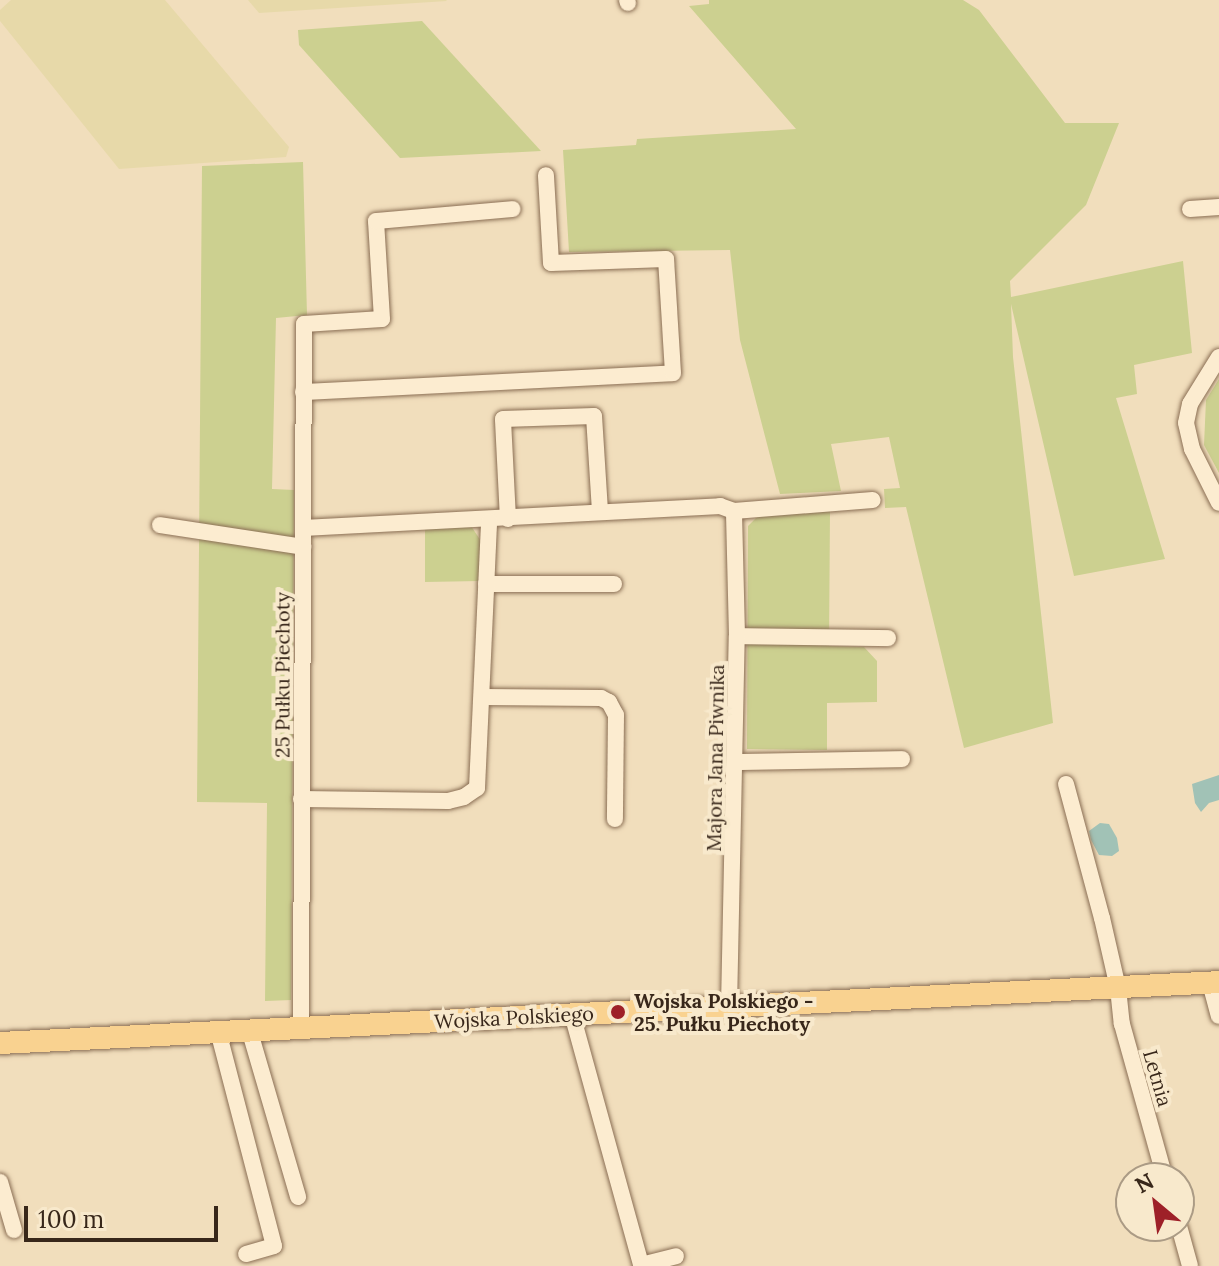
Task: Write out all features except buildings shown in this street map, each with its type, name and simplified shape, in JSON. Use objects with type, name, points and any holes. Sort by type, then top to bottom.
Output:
[{"type":"main road","name":"Wojska Polskiego","points":[[0,1043],[1215,982]]},
{"type":"street","points":[[303,392],[673,373],[666,259],[551,263],[546,175]]},
{"type":"street","points":[[1190,209],[1219,207]]},
{"type":"street","name":"25 Pułku Piechoty","points":[[301,1027],[304,324],[382,319],[376,221],[512,209]]},
{"type":"street","points":[[1219,357],[1190,404],[1186,423],[1192,449],[1219,503]]},
{"type":"street","points":[[508,519],[503,419],[594,416],[600,512]]},
{"type":"street","points":[[303,528],[489,521],[720,506],[734,511],[873,500]]},
{"type":"street","name":"Majora Jana Piwnika","points":[[729,1006],[737,636],[734,511]]},
{"type":"street","points":[[301,799],[437,801],[464,797],[479,782],[489,521]]},
{"type":"street","points":[[160,525],[303,547]]},
{"type":"street","points":[[486,584],[614,584]]},
{"type":"street","points":[[737,636],[888,638]]},
{"type":"street","points":[[483,697],[601,698],[609,702],[616,715],[615,819]]},
{"type":"street","points":[[735,762],[902,759]]},
{"type":"street","name":"Letnia","points":[[1066,784],[1118,988],[1122,1024],[1161,1162]]},
{"type":"street","points":[[1215,982],[1219,1016]]},
{"type":"street","points":[[572,1014],[641,1265],[676,1256]]},
{"type":"street","points":[[249,1029],[298,1197]]},
{"type":"street","points":[[218,1031],[274,1246],[246,1254]]},
{"type":"street","points":[[0,1182],[14,1230]]},
{"type":"street","points":[[1183,1242],[1190,1266]]},
{"type":"shaded area","points":[[11,0],[165,0],[289,147],[286,157],[119,169],[0,21],[0,10]]},
{"type":"shaded area","points":[[248,0],[446,0],[447,1],[259,13]]},
{"type":"green space","points":[[709,0],[963,0],[979,10],[1065,123],[1119,123],[1086,205],[1010,281],[1011,297],[1183,261],[1192,353],[1134,365],[1137,394],[1116,398],[1165,559],[1074,576],[1011,304],[1013,357],[1053,723],[964,748],[906,507],[885,508],[884,489],[900,488],[889,437],[831,444],[841,491],[780,494],[740,340],[730,250],[569,252],[563,150],[636,145],[637,139],[796,129],[689,6],[709,4]]},
{"type":"green space","points":[[422,21],[541,151],[400,158],[299,45],[298,30]]},
{"type":"green space","points":[[303,162],[307,315],[276,318],[272,489],[294,490],[291,1000],[265,1001],[267,803],[197,802],[202,166]]},
{"type":"green space","points":[[1219,379],[1219,473],[1204,445],[1206,400]]},
{"type":"green space","points":[[830,511],[829,646],[864,647],[877,661],[877,702],[827,703],[827,750],[747,749],[748,526],[759,515]]},
{"type":"green space","points":[[471,526],[481,541],[480,581],[425,582],[425,527]]},
{"type":"water","points":[[1219,775],[1219,800],[1209,803],[1201,812],[1195,803],[1192,784]]},
{"type":"water","points":[[1100,823],[1109,824],[1117,838],[1119,851],[1112,856],[1099,855],[1091,840],[1089,831]]},
{"type":"place","name":"Wojska Polskiego - 25. Pułku Piechoty","points":[[618,1012]]}]
